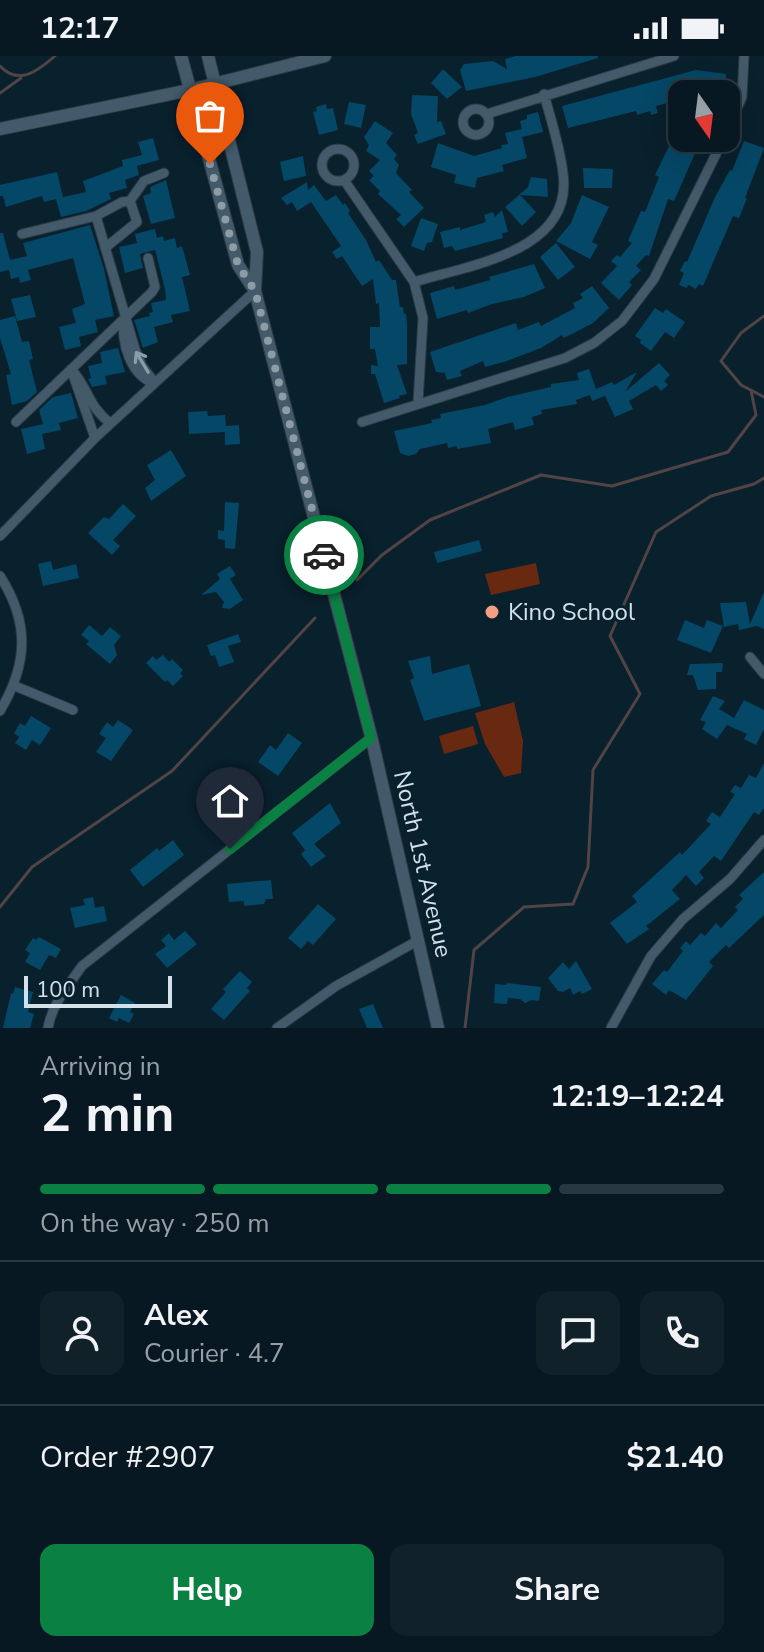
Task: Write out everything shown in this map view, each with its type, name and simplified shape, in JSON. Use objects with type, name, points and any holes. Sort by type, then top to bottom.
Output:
[{"type":"main road","name":"North 1st Avenue","points":[[181,56],[238,265],[255,291]]},
{"type":"main road","name":"North 1st Avenue","points":[[208,56],[257,252],[255,291],[371,738],[438,1028]]},
{"type":"main road","points":[[0,129],[190,90],[325,56]]},
{"type":"street","points":[[487,114],[674,56]]},
{"type":"street","points":[[740,101],[744,56]]},
{"type":"street","points":[[414,282],[518,251],[547,230],[561,205],[564,175],[544,94]]},
{"type":"street","points":[[362,422],[565,358],[594,343],[622,321],[654,279],[717,152]]},
{"type":"street","points":[[22,234],[96,216],[130,201],[144,181],[164,173]]},
{"type":"street","points":[[344,180],[414,282],[423,318],[422,376],[418,403]]},
{"type":"street","points":[[105,248],[137,222],[130,201]]},
{"type":"street","points":[[96,216],[125,320],[122,329],[132,365],[141,377],[155,383]]},
{"type":"street","points":[[16,422],[125,320],[155,287],[148,258]]},
{"type":"street","points":[[0,536],[110,423],[255,291]]},
{"type":"street","points":[[71,369],[81,380],[98,414],[110,423]]},
{"type":"street","points":[[71,369],[95,438]]},
{"type":"street","points":[[0,576],[12,596],[21,627],[22,653],[15,686],[0,711]]},
{"type":"street","points":[[750,657],[764,674]]},
{"type":"street","points":[[15,686],[73,710]]},
{"type":"street","points":[[48,1028],[49,1017],[59,997],[82,966],[371,738]]},
{"type":"street","points":[[611,1028],[638,975],[667,936],[730,879],[764,840]]},
{"type":"street","points":[[277,1028],[336,986],[419,940]]},
{"type":"shaded area","points":[[536,563],[540,584],[491,595],[485,574]]},
{"type":"shaded area","points":[[514,702],[523,741],[521,773],[504,777],[485,744],[475,713]]},
{"type":"shaded area","points":[[473,726],[478,744],[444,754],[439,736]]},
{"type":"building","points":[[516,56],[598,58],[535,77],[466,91],[460,70],[464,64],[493,61],[507,69],[505,59]]},
{"type":"building","points":[[443,69],[462,87],[447,99],[431,83]]},
{"type":"building","points":[[696,70],[726,74],[726,80],[668,80],[668,103],[656,106],[658,113],[651,115],[650,111],[637,115],[636,111],[568,128],[562,106]]},
{"type":"building","points":[[412,95],[438,96],[437,122],[441,121],[446,134],[418,144],[414,135],[418,133],[411,114]]},
{"type":"building","points":[[349,102],[366,105],[361,128],[344,124]]},
{"type":"building","points":[[326,104],[327,109],[333,108],[338,130],[319,135],[313,112],[317,111],[316,107]]},
{"type":"building","points":[[538,112],[543,132],[522,137],[527,158],[502,165],[504,171],[477,178],[475,188],[454,183],[456,175],[431,167],[438,143],[474,156],[502,148],[501,145],[508,144],[505,133],[522,129],[520,121]]},
{"type":"building","points":[[375,121],[393,133],[386,143],[397,155],[394,159],[399,165],[396,173],[424,208],[404,227],[396,219],[401,215],[378,194],[380,191],[369,180],[374,176],[369,171],[380,160],[366,151],[369,145],[364,137]]},
{"type":"building","points":[[153,138],[159,160],[137,166],[139,175],[125,180],[127,188],[109,193],[111,199],[86,211],[61,217],[56,199],[44,202],[42,196],[6,207],[3,196],[0,196],[0,185],[57,172],[63,197],[86,192],[83,181],[123,166],[122,160],[142,155],[138,142]]},
{"type":"building","points":[[744,141],[764,148],[739,218],[733,216],[703,286],[699,284],[696,289],[679,285],[684,273],[680,271]]},
{"type":"building","points":[[668,148],[668,152],[696,152],[674,201],[668,199],[649,256],[646,255],[636,266],[641,270],[629,282],[632,285],[619,300],[601,283],[617,266],[611,261],[617,255],[620,257],[632,243],[628,241],[641,211],[645,212],[659,177],[655,175]]},
{"type":"building","points":[[303,156],[306,176],[284,181],[280,162]]},
{"type":"building","points":[[583,168],[613,169],[612,188],[584,188]]},
{"type":"building","points":[[531,177],[547,179],[548,197],[520,195],[536,212],[522,226],[505,207],[528,187]]},
{"type":"building","points":[[166,180],[175,218],[151,224],[143,196],[151,193],[150,187]]},
{"type":"building","points":[[307,182],[308,190],[314,185],[326,201],[336,195],[343,205],[345,203],[376,262],[379,260],[392,280],[396,280],[400,307],[406,314],[407,324],[407,364],[397,365],[407,394],[400,398],[384,403],[375,374],[371,374],[371,365],[378,366],[375,349],[370,349],[370,327],[380,327],[379,303],[376,304],[373,279],[362,286],[342,256],[337,259],[332,252],[341,246],[311,202],[297,211],[292,202],[287,205],[281,198]]},
{"type":"building","points":[[582,195],[609,207],[592,242],[598,245],[590,259],[556,241],[571,223]]},
{"type":"building","points":[[502,210],[508,232],[502,233],[503,238],[455,251],[452,246],[444,248],[440,232],[486,222],[484,215],[493,212],[495,217]]},
{"type":"building","points":[[421,218],[438,224],[432,242],[427,243],[424,251],[411,246]]},
{"type":"building","points":[[90,225],[114,316],[95,320],[98,332],[79,337],[81,346],[65,350],[59,327],[76,323],[72,309],[85,304],[73,258],[28,270],[31,280],[20,283],[19,277],[11,279],[9,270],[0,272],[0,233],[3,233],[10,260],[27,256],[23,243]]},
{"type":"building","points":[[155,229],[157,238],[163,236],[164,241],[175,238],[177,248],[182,246],[190,275],[182,277],[190,311],[171,315],[173,322],[154,327],[158,342],[143,348],[134,320],[150,316],[149,313],[153,312],[151,303],[166,300],[165,289],[155,250],[140,254],[143,268],[125,273],[119,247],[137,243],[135,234]]},
{"type":"building","points":[[556,243],[575,267],[558,280],[540,257]]},
{"type":"building","points":[[534,264],[545,288],[524,297],[437,319],[430,293],[454,286],[455,290]]},
{"type":"building","points":[[592,286],[609,308],[593,323],[507,361],[485,367],[483,361],[460,371],[462,376],[447,380],[445,373],[436,372],[430,352],[516,323],[518,330],[539,322],[541,326],[575,308],[573,303],[583,298],[580,294]]},
{"type":"building","points":[[30,295],[36,317],[17,321],[11,299]]},
{"type":"building","points":[[655,308],[663,313],[666,309],[685,322],[674,338],[665,332],[651,351],[635,336]]},
{"type":"building","points":[[15,316],[22,342],[29,341],[33,359],[29,360],[37,392],[27,401],[12,405],[6,375],[11,374],[0,338],[0,320]]},
{"type":"building","points":[[118,348],[125,372],[105,376],[107,384],[92,387],[88,379],[91,378],[88,366],[102,363],[100,352]]},
{"type":"building","points":[[659,363],[670,375],[664,381],[668,385],[661,391],[656,385],[629,401],[633,409],[615,417],[605,396],[592,401],[590,395],[576,400],[577,404],[541,410],[542,414],[532,417],[534,425],[515,430],[513,422],[488,429],[491,443],[457,449],[457,446],[448,448],[447,443],[420,449],[408,456],[400,453],[394,431],[432,423],[431,420],[441,418],[440,414],[485,405],[551,387],[551,384],[579,380],[577,373],[589,369],[596,389],[612,382],[614,385],[637,372],[625,392]]},
{"type":"building","points":[[71,393],[78,418],[59,423],[61,430],[42,434],[45,449],[27,454],[21,429],[43,424],[39,410],[53,397]]},
{"type":"building","points":[[207,411],[208,416],[225,415],[226,426],[239,425],[240,444],[225,445],[225,432],[189,434],[188,412]]},
{"type":"building","points":[[171,450],[186,476],[151,501],[145,488],[155,480],[147,465]]},
{"type":"building","points":[[225,502],[239,503],[235,549],[225,548],[225,540],[218,539],[218,530],[224,531]]},
{"type":"building","points":[[123,504],[136,516],[113,540],[120,546],[112,555],[88,533],[104,517],[109,519]]},
{"type":"building","points":[[479,540],[482,551],[437,563],[434,552]]},
{"type":"building","points":[[51,561],[53,570],[76,564],[79,578],[43,586],[38,564]]},
{"type":"building","points":[[230,566],[236,575],[230,579],[243,600],[230,609],[222,608],[224,602],[216,592],[201,595],[220,579],[217,574]]},
{"type":"building","points":[[764,592],[764,629],[757,626],[739,630],[738,624],[724,627],[720,603],[746,602],[750,624]]},
{"type":"building","points":[[685,620],[704,628],[707,620],[723,626],[711,653],[677,640]]},
{"type":"building","points":[[89,625],[102,636],[110,627],[121,636],[114,645],[117,655],[110,664],[86,644],[89,641],[81,635]]},
{"type":"building","points":[[238,634],[241,642],[228,646],[234,662],[219,667],[207,645]]},
{"type":"building","points":[[163,655],[183,670],[180,673],[183,676],[173,686],[146,663],[153,656],[156,660]]},
{"type":"building","points":[[430,656],[432,674],[469,664],[481,706],[424,721],[410,680],[414,678],[408,661]]},
{"type":"building","points":[[723,663],[722,672],[716,672],[716,689],[698,690],[693,675],[687,675],[690,664]]},
{"type":"building","points":[[713,696],[725,701],[719,709],[734,718],[744,700],[764,710],[764,729],[756,745],[744,739],[747,734],[727,725],[717,739],[702,729],[706,722],[700,720]]},
{"type":"building","points":[[31,716],[51,728],[40,745],[32,740],[26,750],[15,743],[19,737],[14,733],[20,723],[25,726]]},
{"type":"building","points":[[118,720],[133,730],[111,761],[96,752],[106,738],[99,734],[107,722],[113,727]]},
{"type":"building","points":[[288,733],[302,743],[278,776],[258,762],[270,745],[276,750]]},
{"type":"building","points":[[764,763],[764,808],[759,815],[754,812],[721,861],[714,856],[699,872],[704,878],[696,886],[686,875],[672,890],[680,899],[646,926],[649,929],[627,944],[610,923],[637,902],[632,896],[680,852],[682,855],[711,824],[706,821],[712,812],[720,817],[735,794],[730,792],[735,785],[741,788],[749,775],[756,778]]},
{"type":"building","points":[[229,778],[230,783],[240,780],[246,804],[234,807],[232,800],[206,806],[203,790],[208,790],[208,784]]},
{"type":"building","points":[[330,803],[341,823],[314,844],[326,856],[311,867],[301,854],[305,850],[292,833]]},
{"type":"building","points":[[173,840],[184,855],[143,887],[130,870],[157,848],[159,851]]},
{"type":"building","points":[[764,872],[764,915],[709,962],[713,966],[686,1000],[669,990],[666,995],[652,984],[664,970],[667,972],[683,951],[680,948],[686,941],[690,945],[701,933],[705,936],[716,923],[721,928],[738,910],[735,907],[743,899],[739,895]]},
{"type":"building","points":[[271,880],[273,899],[266,899],[264,904],[244,906],[244,901],[229,902],[227,884]]},
{"type":"building","points":[[93,897],[95,908],[104,906],[107,921],[75,928],[70,908],[85,905],[83,899]]},
{"type":"building","points":[[318,904],[336,919],[313,945],[308,941],[301,949],[288,938]]},
{"type":"building","points":[[185,931],[197,944],[167,968],[155,954],[166,946],[161,940],[169,933],[174,940]]},
{"type":"building","points":[[39,937],[61,949],[56,958],[49,955],[40,970],[25,962],[30,953],[25,950],[33,938],[36,940]]},
{"type":"building","points":[[576,961],[592,989],[573,995],[570,988],[558,991],[548,978],[563,962],[569,969]]},
{"type":"building","points":[[240,971],[252,982],[247,988],[250,991],[224,1020],[211,1009],[226,992],[223,989]]},
{"type":"building","points":[[495,984],[541,987],[539,1001],[525,1003],[520,999],[508,998],[507,1004],[494,1003]]},
{"type":"building","points":[[15,987],[33,992],[28,1012],[34,1014],[30,1028],[3,1028]]},
{"type":"building","points":[[121,995],[135,1003],[129,1023],[119,1018],[117,1022],[109,1018]]},
{"type":"building","points":[[373,1004],[383,1028],[367,1028],[359,1009]]},
{"type":"waterway","points":[[0,66],[7,72],[21,76],[42,67],[55,56]]},
{"type":"waterway","points":[[0,93],[21,78]]},
{"type":"waterway","points":[[764,316],[741,333],[721,361],[741,385],[764,397]]},
{"type":"waterway","points":[[357,580],[382,555],[430,520],[541,475],[612,486],[728,452],[756,415],[751,390]]},
{"type":"waterway","points":[[465,1028],[474,950],[524,907],[573,904],[588,867],[593,770],[640,694],[610,636],[656,532],[711,496],[754,484],[764,478]]},
{"type":"waterway","points":[[0,907],[32,867],[172,771],[315,618]]},
{"type":"way so far","points":[[210,164],[238,265],[255,291],[324,555]]},
{"type":"place","name":"Kino School","points":[[492,612]]},
{"type":"route","points":[[230,849],[371,738],[324,555]]}]
